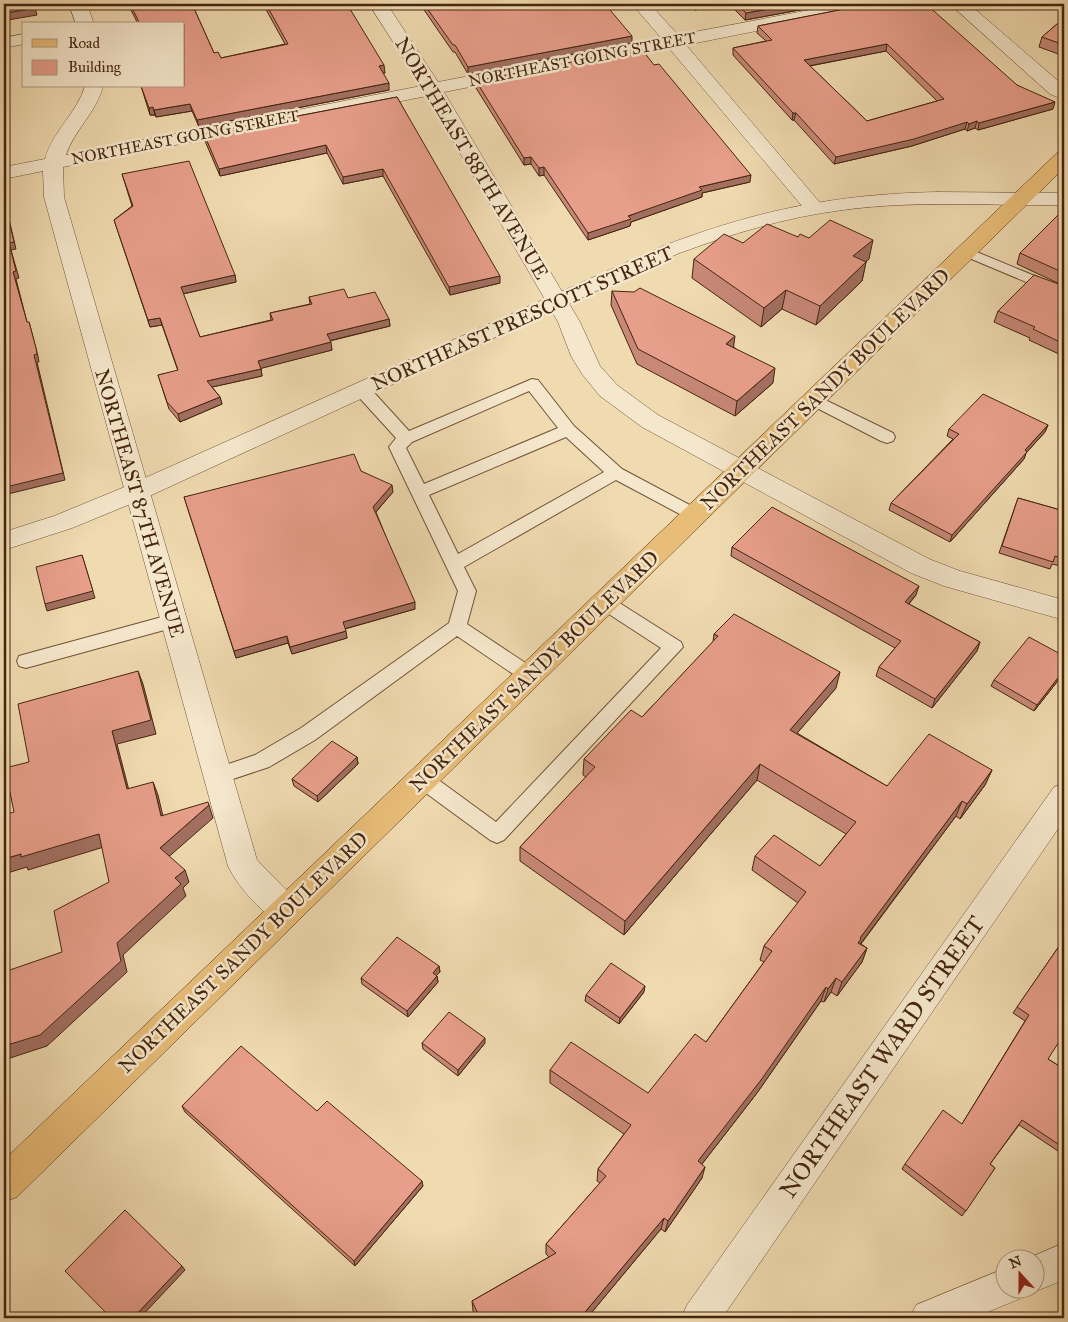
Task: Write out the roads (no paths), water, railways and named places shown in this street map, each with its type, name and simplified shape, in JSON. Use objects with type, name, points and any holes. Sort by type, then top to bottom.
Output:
[{"type":"main road","name":"NORTHEAST SANDY BOULEVARD","points":[[4,1184],[1064,157]]},
{"type":"street","points":[[78,4],[84,22]]},
{"type":"street","name":"NORTHEAST 88TH AVENUE","points":[[378,4],[432,88],[569,322],[585,361],[594,377],[609,393],[650,421],[920,566],[953,579],[1064,610]]},
{"type":"street","points":[[641,4],[740,118],[814,208]]},
{"type":"street","name":"NORTHEAST GOING STREET","points":[[4,173],[866,4]]},
{"type":"street","points":[[959,4],[1057,90],[1064,94]]},
{"type":"street","points":[[4,42],[22,39]]},
{"type":"street","name":"NORTHEAST 87TH AVENUE","points":[[93,88],[91,96],[66,134],[52,164],[54,197],[243,866],[256,882],[286,911]]},
{"type":"street","name":"NORTHEAST PRESCOTT STREET","points":[[4,541],[63,522],[136,492],[702,238],[756,221],[814,208],[914,198],[1064,199]]},
{"type":"street","name":"NORTHEAST WARD STREET","points":[[700,1318],[1064,796]]},
{"type":"street","points":[[1046,1268],[1064,1260]]},
{"type":"street","points":[[929,1318],[996,1290]]},
{"type":"lane","points":[[967,252],[1064,293]]},
{"type":"lane","points":[[218,776],[262,761],[308,734],[456,627],[467,591],[397,447],[406,438],[532,384],[568,430],[616,473],[695,515]]},
{"type":"lane","points":[[362,390],[406,438]]},
{"type":"lane","points":[[815,400],[887,437]]},
{"type":"lane","points":[[419,493],[568,430]]},
{"type":"lane","points":[[454,564],[616,473]]},
{"type":"lane","points":[[422,779],[497,834],[674,647],[604,602]]},
{"type":"lane","points":[[26,661],[173,621]]},
{"type":"lane","points":[[456,627],[529,675]]}]
